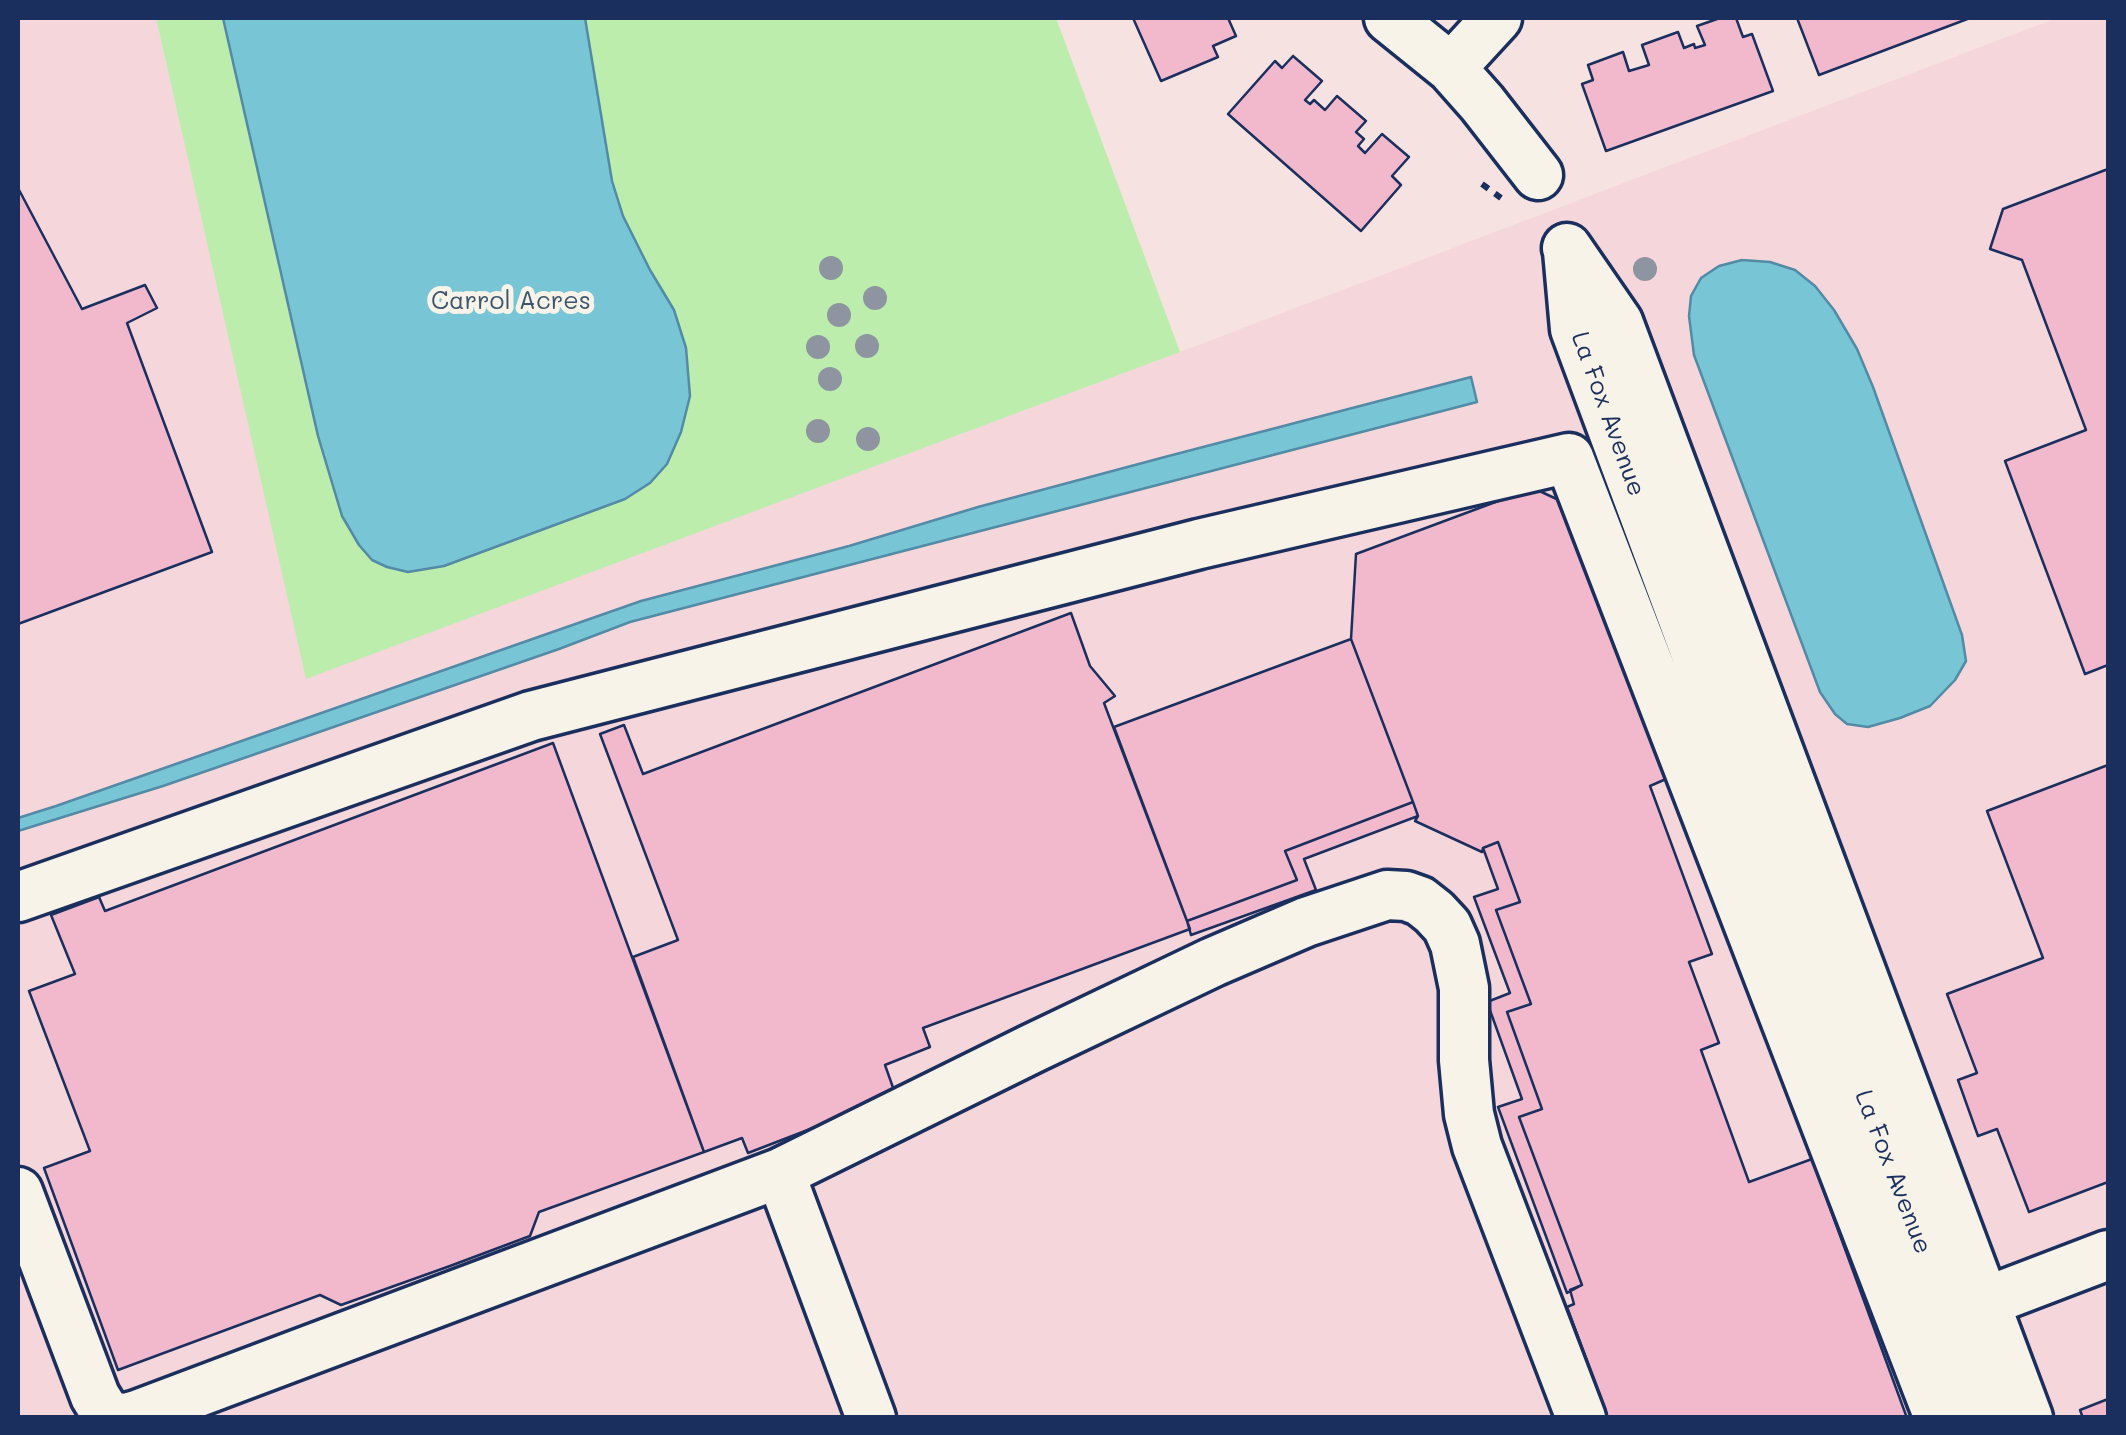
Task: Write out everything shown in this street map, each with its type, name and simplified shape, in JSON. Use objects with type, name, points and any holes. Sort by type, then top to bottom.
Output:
[{"type":"street","points":[[1390,18],[1451,68],[1538,176]]},
{"type":"street","points":[[1451,68],[1497,18]]},
{"type":"street","name":"La Fox Avenue","points":[[1987,1418],[1575,330],[1568,248],[1618,322],[2028,1418]]},
{"type":"street","points":[[18,897],[531,716],[1199,544],[1569,458],[1939,1418]]},
{"type":"street","points":[[18,1192],[94,1396],[111,1416],[124,1418],[780,1174],[1213,962],[1354,905],[1387,896],[1406,896],[1434,912],[1447,926],[1455,944],[1464,988],[1469,1114],[1477,1146],[1580,1418]]},
{"type":"street","points":[[780,1174],[871,1418]]},
{"type":"street","points":[[1985,1302],[2108,1254]]},
{"type":"shaded area","points":[[18,18],[156,18],[307,678],[1180,352],[2057,18],[2108,18],[2108,1417],[18,1417]]},
{"type":"green space","name":"Carrol Acres","points":[[156,18],[1056,18],[1180,352],[306,679]]},
{"type":"water","points":[[223,18],[585,18],[612,181],[623,216],[674,310],[686,348],[690,396],[681,432],[667,464],[650,483],[625,499],[444,566],[408,572],[372,560],[342,516],[318,436]]},
{"type":"water","points":[[1742,260],[1770,262],[1795,270],[1815,286],[1834,310],[1857,349],[1962,635],[1966,661],[1955,680],[1930,706],[1900,718],[1868,727],[1847,724],[1820,692],[1694,355],[1689,316],[1691,296],[1701,278],[1719,266]]},
{"type":"water","points":[[1471,377],[1477,402],[630,622],[163,786],[18,831],[18,818],[641,601]]},
{"type":"building","points":[[1133,18],[1228,18],[1236,36],[1213,46],[1218,57],[1161,81]]},
{"type":"building","points":[[1720,18],[1736,18],[1743,37],[1752,34],[1773,91],[1606,151],[1582,84],[1593,80],[1588,65],[1623,52],[1629,71],[1649,65],[1642,45],[1678,32],[1684,48],[1705,45],[1697,26]]},
{"type":"building","points":[[1797,18],[1970,18],[1819,75]]},
{"type":"building","points":[[1293,56],[1322,81],[1305,100],[1310,104],[1314,100],[1325,110],[1337,96],[1366,121],[1356,132],[1364,139],[1358,146],[1365,153],[1382,134],[1409,157],[1392,176],[1401,185],[1361,231],[1228,114],[1275,61],[1282,68]]},
{"type":"building","points":[[2108,169],[2108,665],[2085,674],[2005,461],[2086,430],[2022,260],[1990,249],[2003,209]]},
{"type":"building","points":[[18,188],[82,309],[145,285],[157,308],[127,323],[212,552],[18,624]]},
{"type":"building","points":[[1533,488],[1563,502],[1666,779],[1650,786],[1712,954],[1689,962],[1719,1043],[1701,1050],[1749,1182],[1812,1159],[1907,1418],[1608,1418],[1567,1307],[1574,1304],[1570,1290],[1582,1285],[1519,1117],[1542,1109],[1507,1012],[1531,1004],[1496,910],[1520,902],[1498,842],[1482,852],[1415,821],[1418,816],[1351,639],[1356,554]]},
{"type":"building","points":[[1071,613],[1090,666],[1115,696],[1104,703],[1190,929],[923,1028],[930,1047],[885,1065],[896,1096],[748,1153],[742,1138],[704,1152],[633,957],[678,940],[600,734],[624,725],[643,774]]},
{"type":"building","points":[[1351,639],[1413,802],[1285,851],[1297,880],[1187,921],[1114,727]]},
{"type":"building","points":[[553,743],[704,1152],[539,1212],[530,1236],[450,1266],[341,1305],[320,1295],[118,1370],[44,1168],[90,1151],[29,991],[75,974],[51,915],[99,897],[105,911]]},
{"type":"building","points":[[2108,765],[2108,1182],[2029,1212],[1997,1129],[1978,1136],[1958,1080],[1977,1073],[1947,994],[2043,958],[1987,811]]},
{"type":"building","points":[[1413,802],[1418,816],[1304,859],[1316,890],[1191,935],[1187,921],[1297,880],[1285,851]]},
{"type":"building","points":[[1498,842],[1520,902],[1496,910],[1531,1004],[1507,1012],[1542,1109],[1519,1117],[1582,1285],[1567,1293],[1498,1107],[1522,1099],[1487,1002],[1510,993],[1474,897],[1498,889],[1483,848]]},
{"type":"building","points":[[2108,1399],[2108,1418],[2083,1418],[2080,1410]]}]
